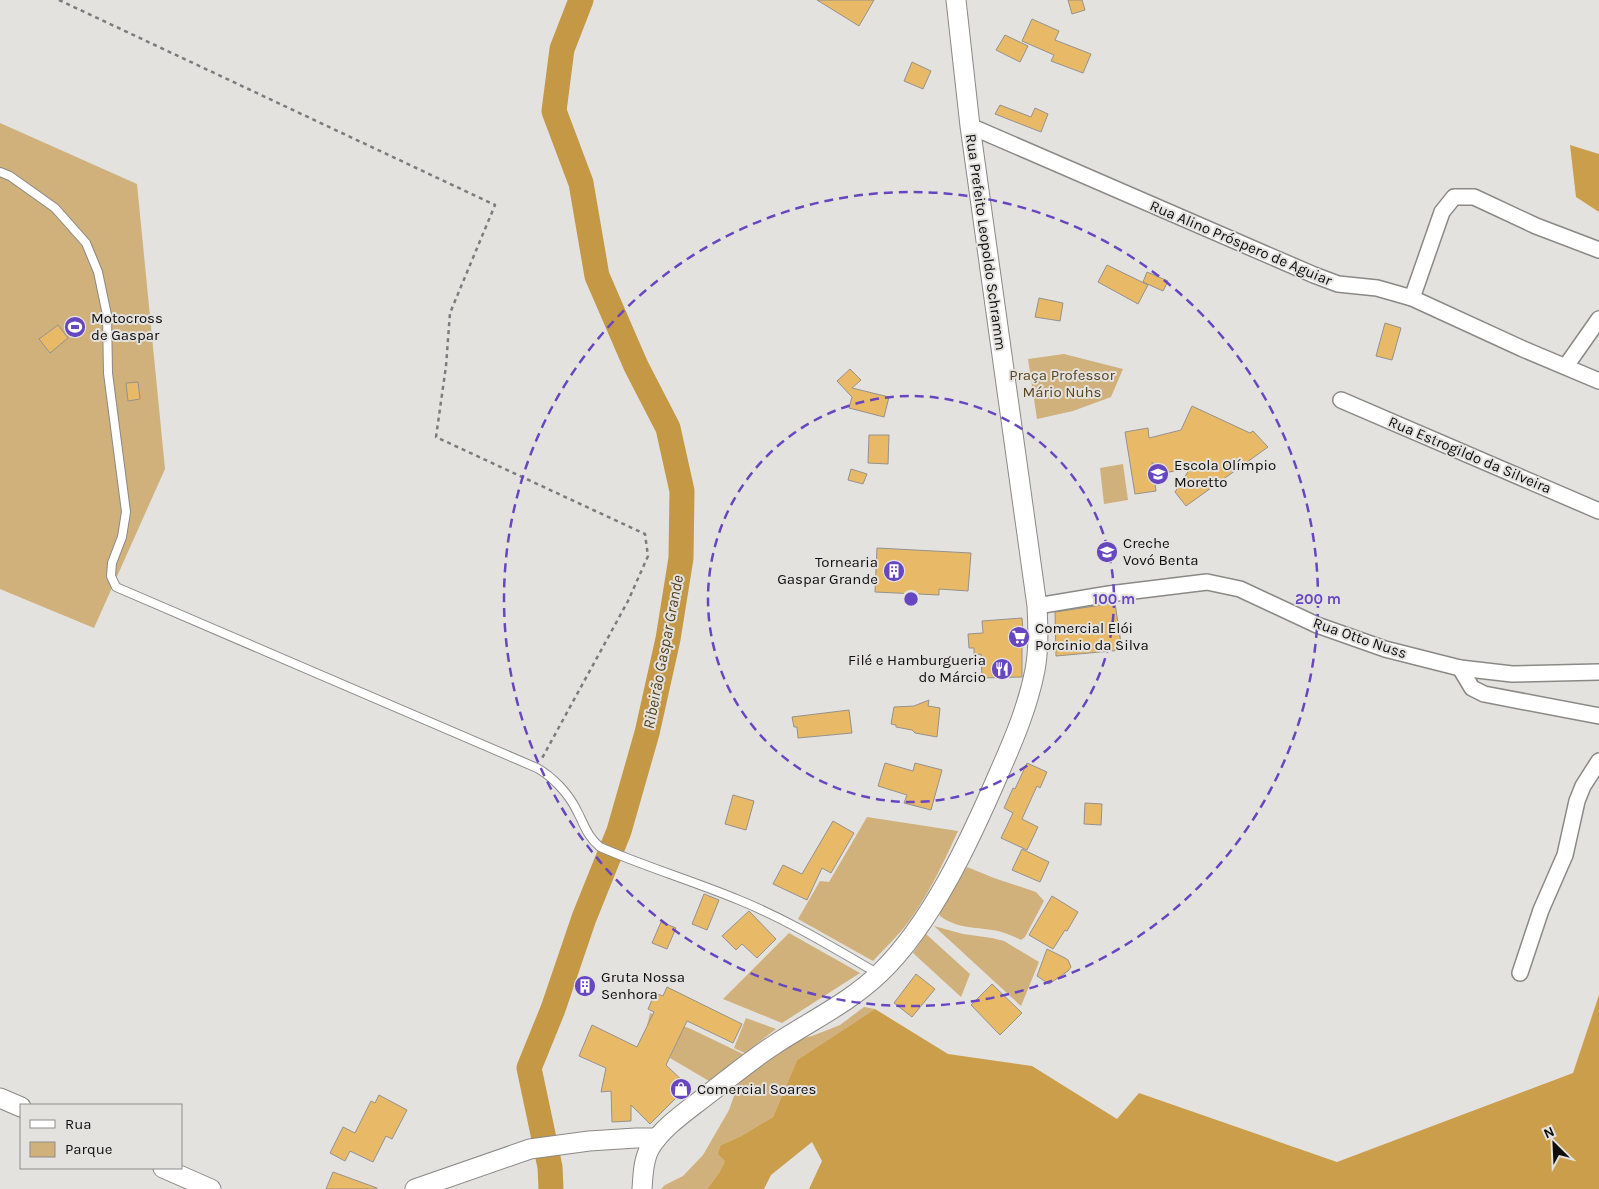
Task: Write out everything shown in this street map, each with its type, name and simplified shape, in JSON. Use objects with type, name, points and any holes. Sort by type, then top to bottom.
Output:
[{"type":"street","name":"Rua Prefeito Leopoldo Schramm","points":[[657,1138],[685,1113],[773,1046],[848,998],[879,974],[895,957],[919,926],[950,876],[993,787],[1024,716],[1035,670],[1039,640],[1038,606],[970,126],[956,0]]},
{"type":"street","name":"Rua Alino Próspero de Aguiar","points":[[970,126],[1314,275],[1338,284],[1377,288],[1412,298],[1523,349],[1599,381]]},
{"type":"street","points":[[1412,298],[1442,212],[1454,197],[1474,197],[1536,226],[1599,250]]},
{"type":"street","points":[[1566,366],[1599,319]]},
{"type":"street","name":"Rua Estrogildo da Silveira","points":[[1341,400],[1599,511]]},
{"type":"street","name":"Rua Otto Nuss","points":[[1038,606],[1117,593],[1207,582],[1240,589],[1317,625],[1385,649],[1460,668],[1512,674],[1599,672]]},
{"type":"street","points":[[1460,668],[1472,688],[1484,694],[1599,716]]},
{"type":"street","points":[[1520,973],[1541,910],[1565,855],[1577,801],[1583,786],[1599,761]]},
{"type":"street","points":[[0,1098],[20,1107]]},
{"type":"street","points":[[416,1189],[545,1146],[598,1140],[657,1138]]},
{"type":"street","points":[[642,1189],[646,1158],[649,1149],[657,1138]]},
{"type":"street","points":[[164,1169],[211,1189]]},
{"type":"lane","points":[[0,172],[17,181],[55,208],[86,243],[98,272],[108,315],[108,373],[126,512],[122,537],[112,563],[111,576],[116,587],[537,768],[546,773],[562,790],[577,810],[591,840],[600,848],[739,900],[773,915],[811,934],[879,974]]},
{"type":"path","points":[[59,0],[495,205],[450,313],[446,366],[436,436],[645,534],[648,556],[628,600],[537,768]]},
{"type":"green space","name":"Motocross de Gaspar","points":[[0,123],[137,184],[165,469],[94,628],[0,589]]},
{"type":"green space","name":"Praça Professor Mário Nuhs","points":[[1064,354],[1123,369],[1111,397],[1073,411],[1037,419],[1028,359]]},
{"type":"green space","points":[[1123,464],[1128,500],[1104,504],[1100,468]]},
{"type":"green space","points":[[867,817],[958,831],[921,904],[895,938],[873,961],[798,919],[820,881],[829,882]]},
{"type":"green space","points":[[967,867],[1036,892],[1044,901],[1025,937],[1021,940],[998,931],[953,923],[940,916],[939,912]]},
{"type":"green space","points":[[934,926],[963,934],[1004,941],[1039,962],[1021,1006]]},
{"type":"green space","points":[[789,933],[860,973],[782,1023],[723,999]]},
{"type":"green space","points":[[926,934],[970,974],[961,997],[913,953]]},
{"type":"green space","points":[[864,1007],[875,1009],[797,1060],[773,1117],[741,1136],[721,1145],[725,1161],[707,1189],[661,1189],[683,1176],[703,1155],[729,1110],[740,1079],[796,1040],[840,1025]]},
{"type":"green space","points":[[650,1013],[691,1029],[743,1054],[709,1081],[670,1058],[681,1033],[661,1032],[647,1026]]},
{"type":"green space","points":[[746,1018],[776,1029],[745,1053],[734,1048]]},
{"type":"shaded area","points":[[1570,145],[1599,154],[1599,212],[1576,197]]},
{"type":"shaded area","points":[[1599,995],[1599,1189],[809,1189],[822,1161],[812,1142],[771,1175],[764,1189],[707,1189],[725,1161],[718,1154],[721,1145],[741,1136],[773,1117],[797,1060],[875,1009],[948,1054],[1032,1066],[1117,1119],[1139,1093],[1337,1162],[1573,1073]]},
{"type":"building","points":[[817,0],[874,0],[859,26]]},
{"type":"building","points":[[1068,0],[1082,0],[1085,10],[1072,14]]},
{"type":"building","points":[[1032,19],[1059,31],[1055,40],[1091,54],[1083,73],[1051,61],[1054,55],[1022,41]]},
{"type":"building","points":[[1005,35],[1028,46],[1020,62],[996,50]]},
{"type":"building","points":[[912,62],[931,71],[923,89],[904,81]]},
{"type":"building","points":[[1000,105],[1031,117],[1035,108],[1048,114],[1041,132],[995,114]]},
{"type":"building","points":[[1107,265],[1148,285],[1138,304],[1098,282]]},
{"type":"building","points":[[1147,272],[1168,281],[1163,291],[1143,282]]},
{"type":"building","points":[[1039,298],[1063,303],[1060,321],[1035,317]]},
{"type":"building","points":[[1385,323],[1401,328],[1392,360],[1376,356]]},
{"type":"building","points":[[58,325],[68,338],[50,353],[39,339]]},
{"type":"building","points":[[850,369],[861,380],[852,388],[889,397],[884,417],[849,408],[852,397],[837,381]]},
{"type":"building","points":[[138,382],[140,399],[128,401],[126,383]]},
{"type":"building","points":[[1192,406],[1250,433],[1253,431],[1268,447],[1186,506],[1175,492],[1191,467],[1161,474],[1152,462],[1156,491],[1135,494],[1125,432],[1148,428],[1149,438],[1181,430]]},
{"type":"building","points":[[869,435],[889,435],[888,464],[868,463]]},
{"type":"building","points":[[851,469],[867,474],[863,484],[848,480]]},
{"type":"building","points":[[877,548],[971,553],[968,591],[939,589],[939,595],[875,592]]},
{"type":"building","points":[[1115,603],[1122,650],[1056,656],[1055,612]]},
{"type":"building","points":[[1022,618],[1024,643],[1022,643],[1022,677],[982,678],[981,654],[974,655],[974,648],[969,648],[968,634],[983,633],[982,621]]},
{"type":"building","points":[[929,700],[928,706],[940,708],[937,737],[915,733],[912,730],[896,727],[896,725],[891,724],[894,707],[914,706]]},
{"type":"building","points":[[849,710],[852,733],[798,738],[797,727],[794,727],[792,717]]},
{"type":"building","points":[[885,763],[913,771],[915,763],[942,770],[931,810],[904,803],[907,795],[878,786]]},
{"type":"building","points":[[1027,763],[1047,772],[1040,788],[1037,786],[1022,819],[1038,827],[1027,850],[1001,838],[1013,813],[1004,808]]},
{"type":"building","points":[[733,795],[754,801],[746,830],[725,824]]},
{"type":"building","points":[[1085,803],[1102,804],[1101,825],[1084,824]]},
{"type":"building","points":[[833,821],[854,833],[831,873],[822,868],[807,900],[773,884],[783,865],[802,874]]},
{"type":"building","points":[[1022,849],[1049,862],[1040,882],[1012,870]]},
{"type":"building","points":[[704,894],[719,900],[707,930],[692,924]]},
{"type":"building","points":[[1052,896],[1078,912],[1067,931],[1065,930],[1053,949],[1029,935]]},
{"type":"building","points":[[749,911],[776,939],[757,958],[742,944],[736,950],[722,936]]},
{"type":"building","points":[[661,922],[676,928],[667,949],[652,943]]},
{"type":"building","points":[[1047,949],[1068,960],[1071,967],[1049,984],[1037,976]]},
{"type":"building","points":[[916,974],[935,989],[912,1017],[894,1003]]},
{"type":"building","points":[[582,977],[590,981],[592,988],[589,991],[585,992],[577,988]]},
{"type":"building","points":[[992,984],[1022,1013],[1000,1035],[971,1005]]},
{"type":"building","points":[[667,987],[742,1024],[733,1043],[687,1021],[666,1065],[688,1086],[650,1124],[631,1105],[631,1121],[612,1122],[611,1091],[601,1092],[606,1068],[579,1056],[592,1025],[637,1047],[654,1012],[648,1009],[655,993],[663,996]]},
{"type":"building","points":[[379,1095],[407,1110],[392,1139],[386,1136],[373,1162],[350,1151],[345,1161],[330,1153],[343,1127],[355,1133],[371,1101],[375,1103]]},
{"type":"building","points":[[333,1172],[377,1188],[377,1189],[326,1189]]},
{"type":"waterway","name":"Ribeirão Gaspar Grande","points":[[551,1189],[550,1167],[529,1068],[553,1009],[584,918],[619,831],[647,733],[668,639],[681,558],[682,491],[668,428],[636,366],[597,276],[581,183],[554,111],[562,49],[581,0]]},
{"type":"place","name":"Motocross de Gaspar","points":[[75,327]]},
{"type":"place","name":"Escola Olímpio Moretto","points":[[1158,474]]},
{"type":"place","name":"Creche Vovó Benta","points":[[1107,552]]},
{"type":"place","name":"Tornearia Gaspar Grande","points":[[894,571]]},
{"type":"place","name":"Comercial Elói Porcinio da Silva","points":[[1019,637]]},
{"type":"place","name":"Filé e Hamburgueria do Márcio","points":[[1002,669]]},
{"type":"place","name":"Gruta Nossa Senhora","points":[[585,986]]},
{"type":"place","name":"Comercial Soares","points":[[681,1089]]}]
